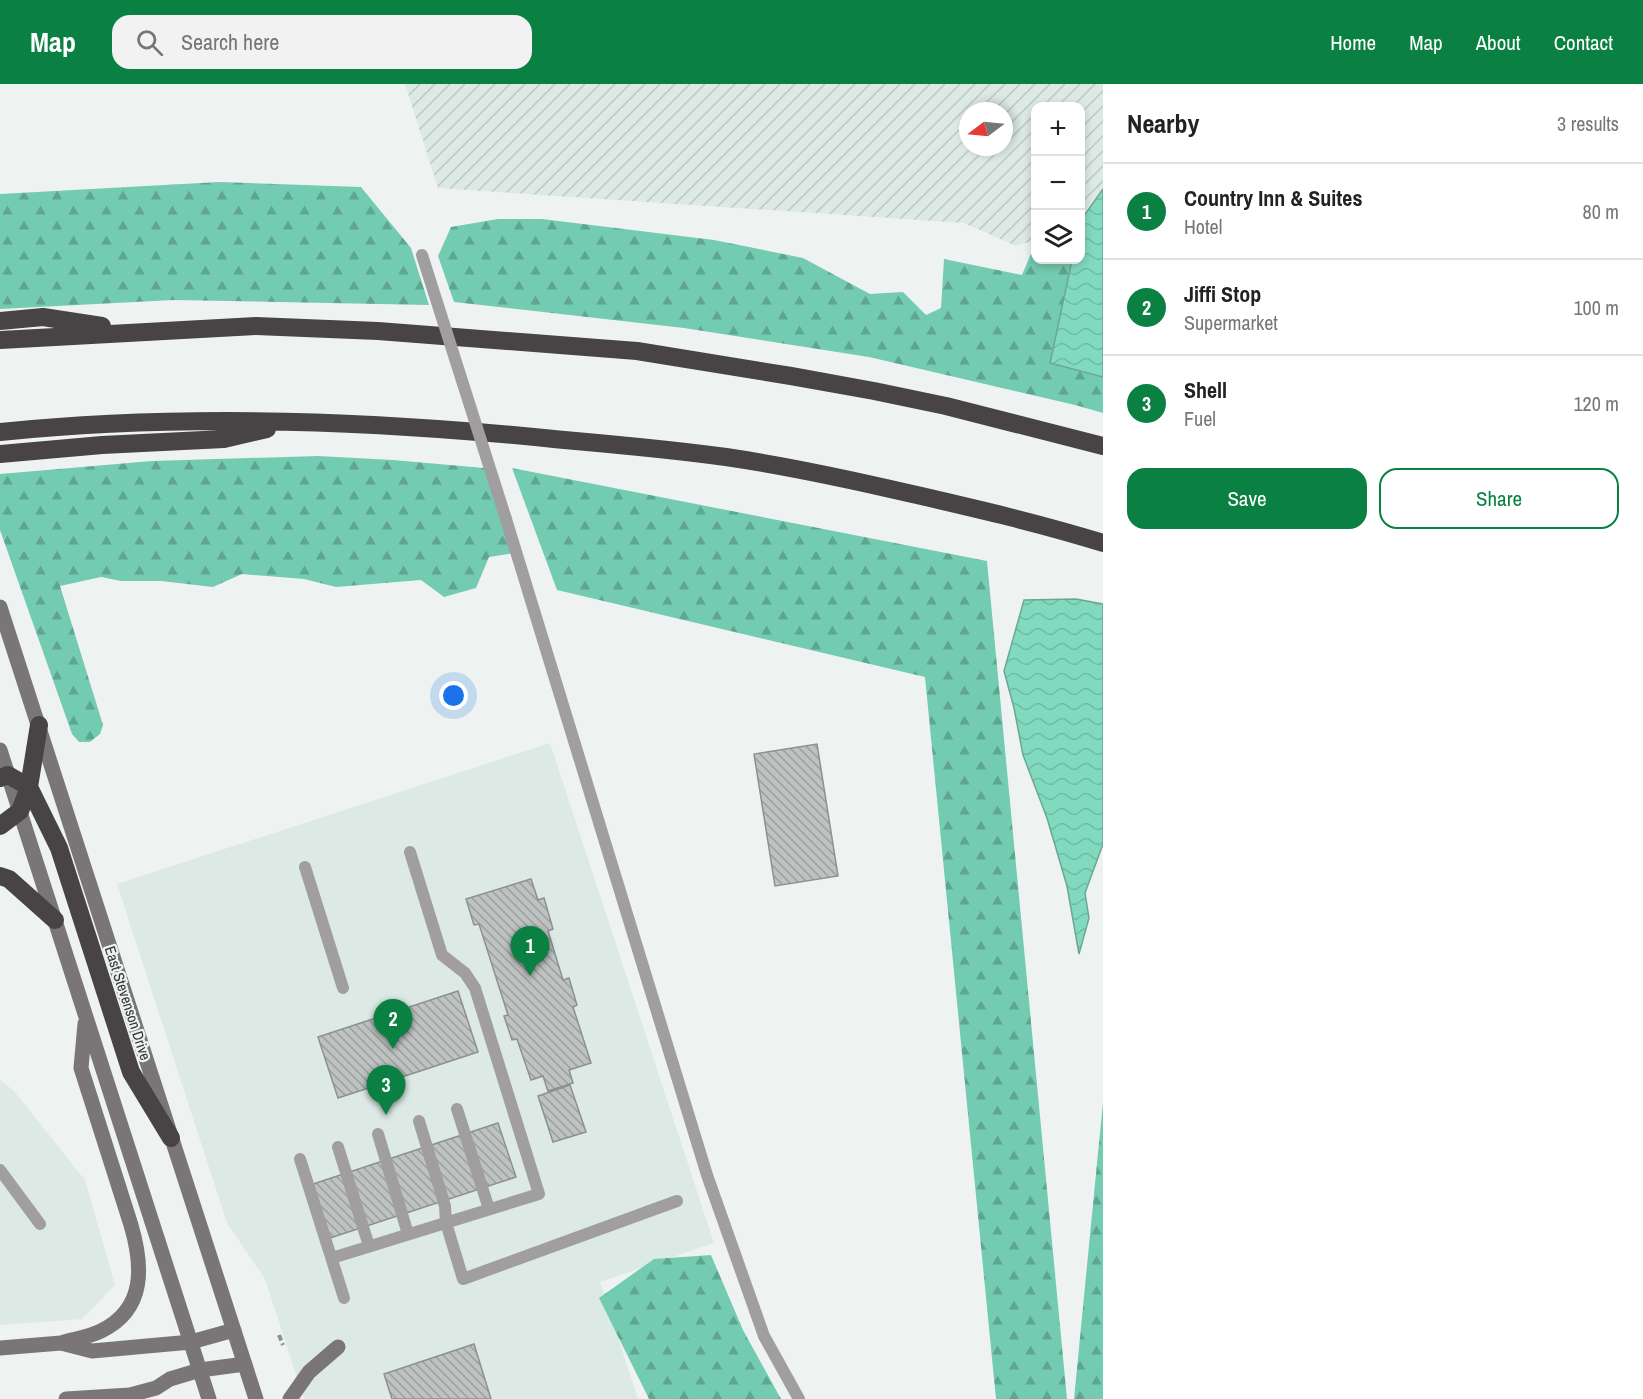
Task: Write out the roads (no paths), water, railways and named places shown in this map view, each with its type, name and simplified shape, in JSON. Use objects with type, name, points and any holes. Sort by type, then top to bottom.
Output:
[{"type":"highway","points":[[0,321],[43,317],[143,331]]},
{"type":"highway","points":[[0,340],[256,326],[389,332],[637,351],[874,391],[946,406],[1103,446]]},
{"type":"highway","points":[[0,432],[164,423],[304,421],[512,434],[726,457],[827,475],[1059,530],[1103,543]]},
{"type":"highway","points":[[0,454],[224,438],[304,421]]},
{"type":"highway","points":[[0,826],[20,811],[29,787],[39,725]]},
{"type":"highway","points":[[4,777],[29,787],[59,848],[132,1072],[171,1138]]},
{"type":"highway","points":[[0,876],[9,879],[56,920]]},
{"type":"main road","name":"East Stevenson Drive","points":[[0,607],[256,1399]]},
{"type":"main road","points":[[0,750],[4,777],[20,811],[56,920],[209,1399]]},
{"type":"main road","points":[[0,1348],[61,1343],[101,1332],[130,1308],[137,1291],[139,1268],[137,1246],[81,1068],[86,1015]]},
{"type":"main road","points":[[61,1343],[92,1351],[191,1342],[234,1330]]},
{"type":"main road","points":[[290,1399],[309,1372],[338,1347]]},
{"type":"main road","points":[[66,1399],[130,1395],[156,1388],[170,1379],[200,1370],[245,1364]]},
{"type":"lane","points":[[422,255],[506,519],[706,1175],[765,1336],[799,1399]]},
{"type":"lane","points":[[332,1258],[540,1194],[475,988],[465,973],[442,955],[410,852]]},
{"type":"lane","points":[[305,867],[344,988]]},
{"type":"lane","points":[[456,1109],[489,1209]]},
{"type":"lane","points":[[419,1121],[445,1206],[446,1222],[463,1279],[677,1201]]},
{"type":"lane","points":[[378,1134],[408,1234]]},
{"type":"lane","points":[[339,1147],[369,1246]]},
{"type":"lane","points":[[300,1159],[344,1298]]},
{"type":"lane","points":[[0,1170],[40,1224]]},
{"type":"water","points":[[1103,189],[1103,377],[1050,363],[1071,264],[1085,264],[1085,214]]},
{"type":"water","points":[[1076,599],[1103,604],[1103,844],[1085,893],[1089,918],[1079,954],[1067,886],[1047,818],[1023,755],[1004,671],[1024,600]]},
{"type":"place","name":"Country Inn & Suites","points":[[530,976]]},
{"type":"place","name":"Jiffi Stop","points":[[393,1049]]},
{"type":"place","name":"Shell","points":[[386,1115]]}]
